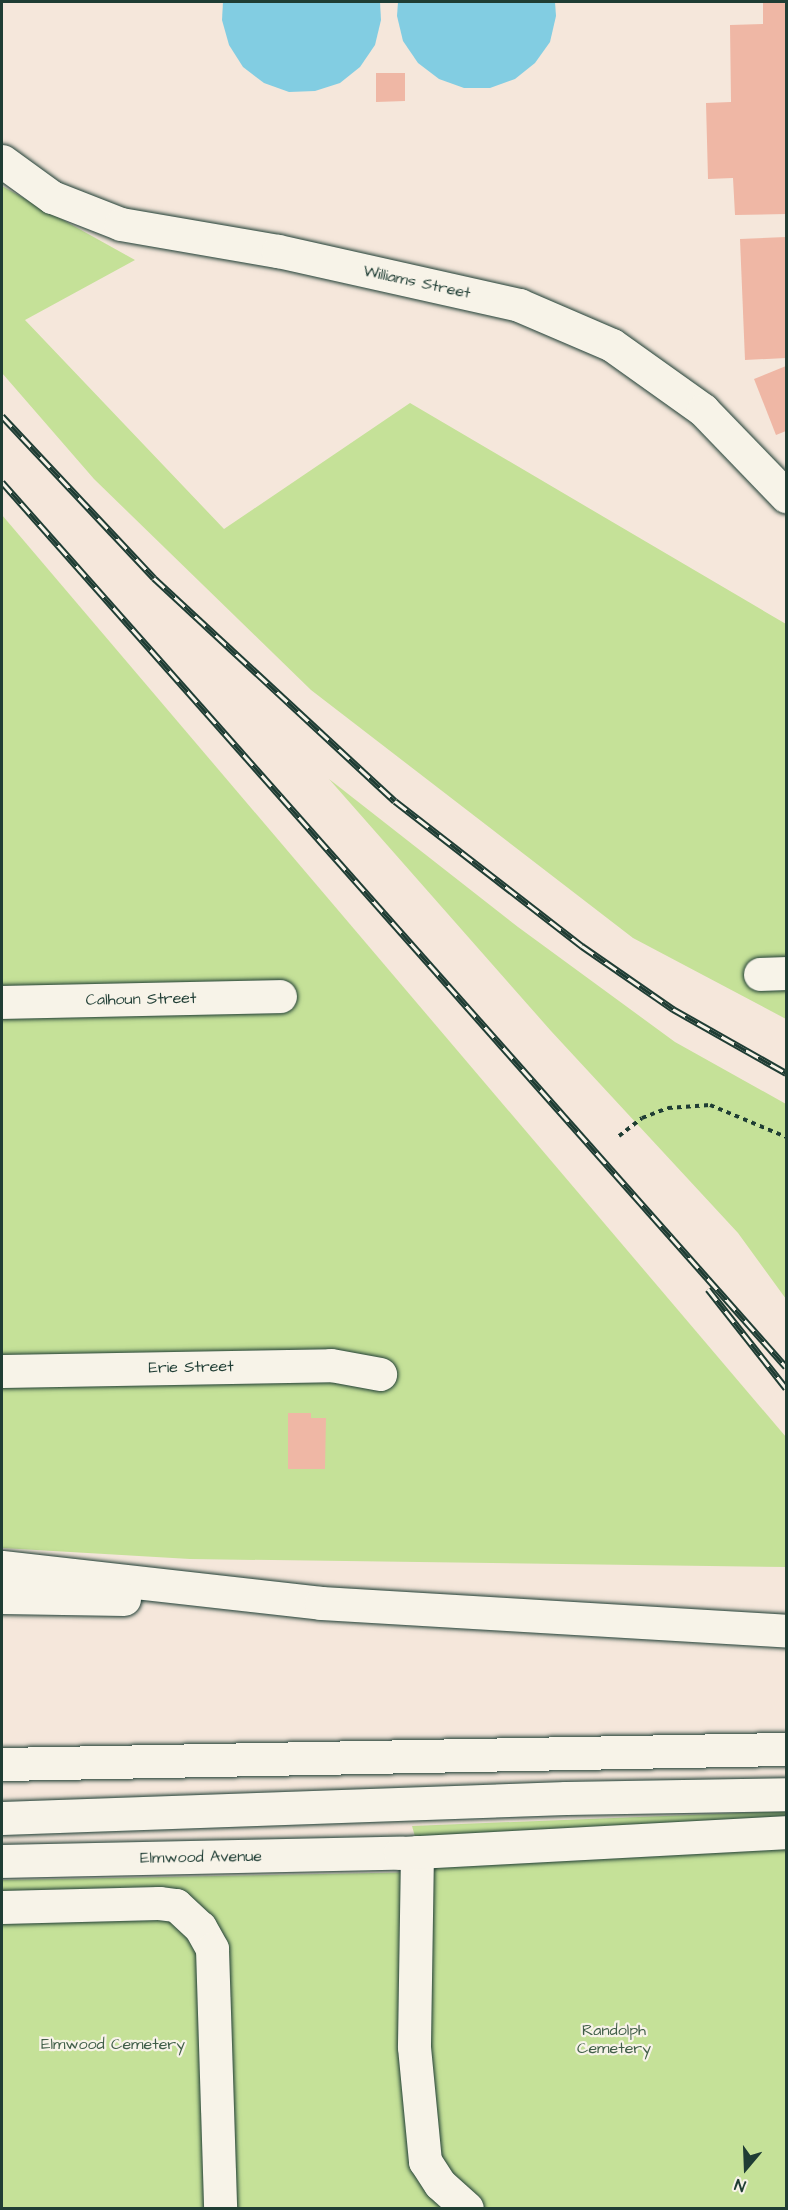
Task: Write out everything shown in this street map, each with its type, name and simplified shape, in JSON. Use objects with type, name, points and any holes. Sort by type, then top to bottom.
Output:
[{"type":"main road","name":"Williams Street","points":[[2,161],[52,197],[121,224],[278,251],[519,305],[612,345],[703,410],[786,496]]},
{"type":"main road","name":"Calhoun Street","points":[[2,1002],[280,996]]},
{"type":"main road","name":"Erie Street","points":[[2,1371],[331,1365],[380,1374]]},
{"type":"main road","points":[[2,1567],[321,1603]]},
{"type":"main road","points":[[2,1597],[321,1603],[786,1631]]},
{"type":"main road","points":[[2,1764],[786,1749]]},
{"type":"main road","points":[[2,1818],[566,1798],[786,1794]]},
{"type":"main road","name":"Elmwood Avenue","points":[[2,1861],[409,1852],[786,1832]]},
{"type":"main road","points":[[409,1852],[414,2047],[424,2161],[440,2184],[467,2208]]},
{"type":"main road","points":[[2,1907],[159,1903],[176,1905],[200,1927],[212,1950],[220,2208]]},
{"type":"path","points":[[619,1136],[642,1118],[668,1108],[710,1105],[786,1137]]},
{"type":"green space","points":[[2,186],[135,260],[25,320],[224,529],[410,403],[786,624],[786,1019],[633,938],[311,690],[94,479],[2,373]]},
{"type":"green space","points":[[2,515],[786,1437],[786,1567],[190,1559],[2,1548]]},
{"type":"green space","points":[[329,779],[518,927],[675,1042],[786,1104],[786,1299],[738,1233],[551,1031]]},
{"type":"green space","name":"Randolph Cemetery","points":[[786,1811],[786,2208],[2,2208],[2,1880],[425,1872],[412,1826]]},
{"type":"water","points":[[223,2],[380,2],[381,20],[375,45],[360,67],[340,83],[315,91],[289,92],[264,83],[243,67],[229,45],[222,20]]},
{"type":"water","points":[[398,2],[555,2],[556,16],[550,42],[535,63],[515,79],[490,88],[464,88],[439,79],[418,63],[403,41],[397,16]]},
{"type":"building","points":[[763,2],[786,2],[786,214],[735,215],[733,178],[708,179],[706,103],[731,102],[730,25],[763,24]]},
{"type":"building","points":[[376,73],[405,73],[405,101],[376,102]]},
{"type":"building","points":[[786,237],[786,358],[745,360],[740,239]]},
{"type":"building","points":[[786,366],[786,431],[776,435],[754,379]]},
{"type":"building","points":[[288,1413],[311,1413],[311,1418],[326,1418],[325,1469],[288,1469]]},
{"type":"railway","points":[[2,416],[154,578],[395,801],[582,946],[673,1009],[786,1073]]},
{"type":"railway","points":[[2,482],[786,1367]]},
{"type":"railway","points":[[708,1289],[786,1388]]},
{"type":"park label","name":"Elmwood Cemetery","points":[[113,2044]]}]
